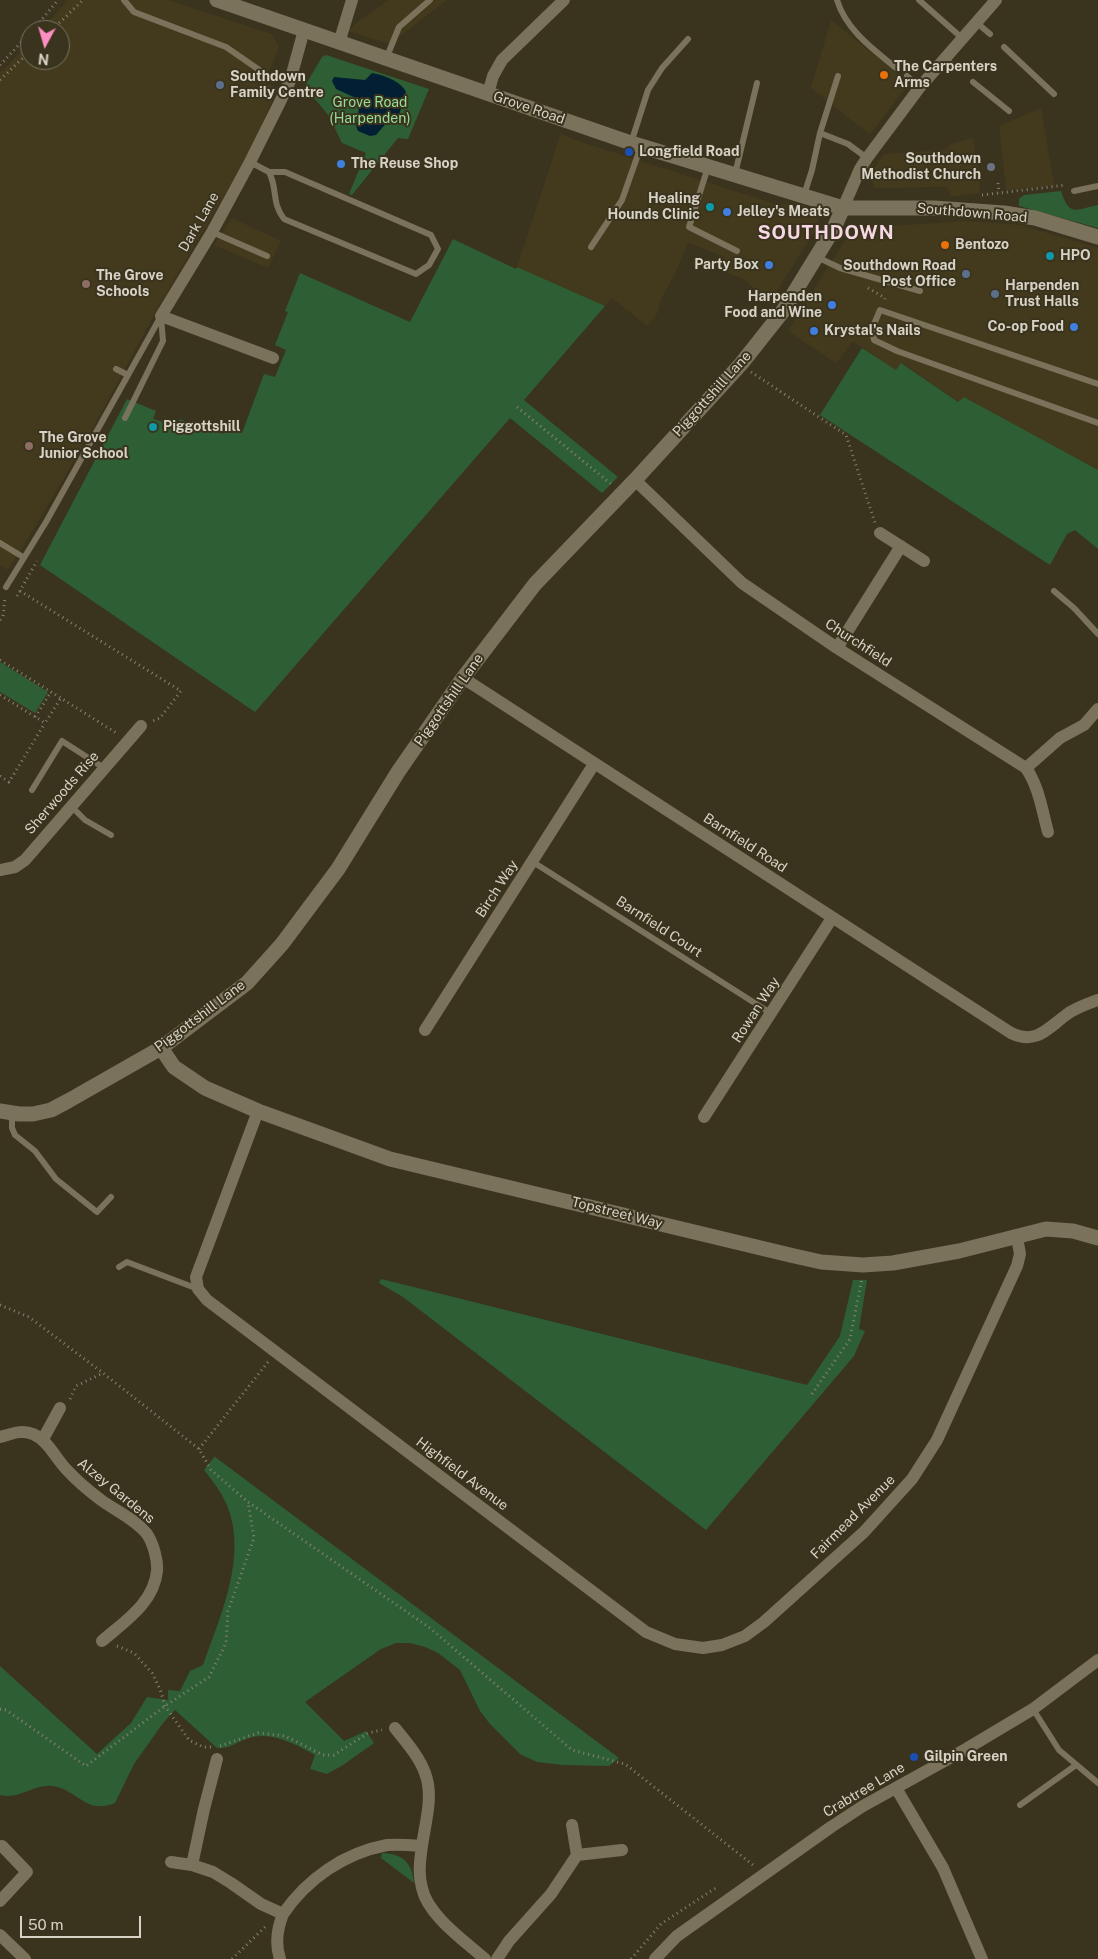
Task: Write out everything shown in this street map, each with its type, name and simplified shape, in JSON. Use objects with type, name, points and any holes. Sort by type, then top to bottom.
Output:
[{"type":"street","name":"Grove Road","points":[[217,0],[386,60],[636,144],[843,208]]},
{"type":"street","points":[[340,43],[352,0]]},
{"type":"street","points":[[488,94],[493,76],[502,60],[564,0]]},
{"type":"street","points":[[843,208],[860,169],[867,158],[944,58],[996,0]]},
{"type":"street","name":"Dark Lane","points":[[161,316],[212,232],[250,162],[290,81],[304,30]]},
{"type":"street","name":"Southdown Road","points":[[843,208],[934,208],[1004,213],[1036,218],[1098,237]]},
{"type":"street","name":"Piggottshill Lane","points":[[6,1112],[33,1114],[51,1110],[161,1048],[247,983],[282,944],[338,869],[398,772],[463,678],[535,584],[635,480],[741,364],[783,311],[834,228],[843,208]]},
{"type":"street","points":[[161,316],[273,358]]},
{"type":"street","name":"Churchfield","points":[[635,480],[742,583],[837,648],[1026,768],[1034,779],[1048,832]]},
{"type":"street","points":[[880,533],[924,561]]},
{"type":"street","points":[[837,648],[900,546]]},
{"type":"street","name":"Barnfield Road","points":[[463,678],[1011,1033],[1019,1036],[1035,1036],[1044,1033],[1067,1014],[1098,1000]]},
{"type":"street","points":[[1026,768],[1060,738],[1084,725],[1098,709]]},
{"type":"street","name":"Sherwoods Rise","points":[[0,870],[15,867],[24,860],[141,726]]},
{"type":"street","name":"Birch Way","points":[[424,1030],[594,764]]},
{"type":"street","name":"Rowan Way","points":[[704,1117],[832,918]]},
{"type":"street","name":"Topstreet Way","points":[[161,1048],[174,1067],[205,1088],[258,1111],[390,1159],[821,1262],[863,1265],[893,1262],[959,1251],[1046,1230],[1074,1231],[1098,1238]]},
{"type":"street","points":[[198,1289],[196,1277],[258,1111]]},
{"type":"street","name":"Fairmead Avenue","points":[[722,1645],[745,1636],[764,1622],[864,1532],[912,1480],[937,1440],[1017,1266],[1020,1254],[1017,1237]]},
{"type":"street","name":"Highfield Avenue","points":[[198,1289],[207,1300],[646,1632],[674,1644],[703,1648],[722,1645]]},
{"type":"street","points":[[0,1437],[23,1431],[43,1439],[60,1408]]},
{"type":"street","name":"Alzey Gardens","points":[[43,1439],[65,1468],[84,1487],[100,1500],[137,1524],[148,1536],[156,1556],[157,1570],[148,1598],[102,1641]]},
{"type":"street","name":"Crabtree Lane","points":[[654,1959],[677,1936],[855,1811],[1033,1709],[1098,1660]]},
{"type":"street","points":[[395,1728],[418,1758],[425,1772],[428,1784],[428,1804],[419,1870],[424,1897],[436,1914],[485,1959]]},
{"type":"street","points":[[192,1865],[217,1753]]},
{"type":"street","points":[[896,1788],[942,1868],[982,1959]]},
{"type":"street","points":[[497,1959],[509,1941],[551,1894],[577,1855],[572,1825]]},
{"type":"street","points":[[280,1959],[277,1949],[278,1927],[283,1914],[296,1896],[313,1880],[338,1863],[369,1850],[388,1845],[422,1846]]},
{"type":"street","points":[[0,1901],[27,1872],[2,1846]]},
{"type":"street","points":[[577,1855],[622,1850]]},
{"type":"street","points":[[171,1862],[192,1865],[213,1872],[262,1904],[283,1914]]},
{"type":"street","points":[[0,1935],[20,1958]]},
{"type":"lane","points":[[124,0],[134,12],[226,47],[268,76],[290,81]]},
{"type":"lane","points":[[386,60],[399,27],[430,0]]},
{"type":"lane","points":[[837,0],[842,14],[866,43],[896,68]]},
{"type":"lane","points":[[919,0],[962,38]]},
{"type":"lane","points":[[976,22],[990,34]]},
{"type":"lane","points":[[591,247],[622,200],[648,90],[662,68],[688,39]]},
{"type":"lane","points":[[1004,47],[1054,94]]},
{"type":"lane","points":[[944,58],[959,70]]},
{"type":"lane","points":[[804,195],[838,76]]},
{"type":"lane","points":[[907,76],[920,88]]},
{"type":"lane","points":[[973,82],[1009,112]]},
{"type":"lane","points":[[735,175],[757,83]]},
{"type":"lane","points":[[820,134],[848,144],[867,158]]},
{"type":"lane","points":[[250,162],[269,172],[285,172],[431,235],[438,249],[429,265],[416,274],[284,219],[277,210],[274,199],[275,185],[269,172]]},
{"type":"lane","points":[[708,166],[689,227],[737,251]]},
{"type":"lane","points":[[1074,190],[1098,186]]},
{"type":"lane","points":[[212,232],[267,256]]},
{"type":"lane","points":[[816,257],[840,268],[920,291]]},
{"type":"lane","points":[[1098,384],[880,310],[872,329],[874,340],[897,351],[1098,422]]},
{"type":"lane","points":[[6,587],[46,522],[161,316]]},
{"type":"lane","points":[[125,418],[163,341],[161,316]]},
{"type":"lane","points":[[116,369],[128,375]]},
{"type":"lane","points":[[0,543],[24,558]]},
{"type":"lane","points":[[1054,591],[1074,608],[1098,634]]},
{"type":"lane","points":[[32,790],[62,741],[104,768]]},
{"type":"lane","points":[[72,807],[86,820],[112,835]]},
{"type":"lane","name":"Barnfield Court","points":[[533,862],[772,1014]]},
{"type":"lane","points":[[6,1112],[15,1135],[35,1151],[56,1179],[97,1212],[111,1197]]},
{"type":"lane","points":[[119,1267],[127,1262],[198,1289]]},
{"type":"lane","points":[[1033,1709],[1059,1750],[1098,1783]]},
{"type":"lane","points":[[1020,1804],[1076,1765]]},
{"type":"path","points":[[41,20],[58,0]]},
{"type":"path","points":[[62,20],[83,0]]},
{"type":"path","points":[[0,65],[20,44]]},
{"type":"path","points":[[0,80],[20,61]]},
{"type":"path","points":[[998,183],[999,193]]},
{"type":"path","points":[[975,196],[1068,185]]},
{"type":"path","points":[[741,364],[846,435],[880,533]]},
{"type":"path","points":[[517,407],[622,492]]},
{"type":"path","points":[[0,620],[3,616],[6,587]]},
{"type":"path","points":[[21,591],[181,690],[160,718],[141,726]]},
{"type":"path","points":[[0,660],[128,740]]},
{"type":"path","points":[[35,717],[51,692]]},
{"type":"path","points":[[0,695],[45,723]]},
{"type":"path","points":[[0,776],[9,782],[61,698]]},
{"type":"path","points":[[812,1394],[850,1339],[863,1265]]},
{"type":"path","points":[[0,1305],[29,1317],[103,1373],[199,1449],[212,1470],[248,1502],[430,1628],[572,1750],[625,1764],[752,1863],[760,1877]]},
{"type":"path","points":[[199,1449],[276,1352]]},
{"type":"path","points":[[60,1408],[67,1406],[76,1386],[103,1373]]},
{"type":"path","points":[[0,1709],[6,1710],[86,1766],[165,1706],[209,1677],[226,1643],[228,1611],[254,1538],[248,1502]]},
{"type":"path","points":[[102,1641],[134,1653],[152,1673],[160,1689],[165,1706],[189,1740],[217,1753],[229,1744],[258,1732],[285,1736],[323,1755],[334,1755],[368,1733],[395,1728]]},
{"type":"path","points":[[232,1959],[264,1927],[278,1927]]},
{"type":"shaded area","name":"The Grove Schools","points":[[68,0],[168,0],[272,34],[279,47],[265,83],[278,88],[248,155],[160,304],[88,437],[19,554],[7,570],[0,565],[0,73],[20,52],[20,70],[70,70],[70,20],[50,20]]},
{"type":"shaded area","points":[[389,0],[447,0],[390,44],[348,31],[361,19]]},
{"type":"shaded area","points":[[831,20],[909,83],[870,135],[811,88]]},
{"type":"shaded area","points":[[1041,108],[1054,185],[1006,190],[999,126]]},
{"type":"shaded area","points":[[561,133],[575,140],[779,205],[797,202],[813,209],[819,218],[816,229],[770,302],[745,280],[720,270],[725,257],[688,243],[673,278],[661,299],[657,314],[647,326],[612,298],[605,306],[517,267]]},
{"type":"shaded area","points":[[973,138],[978,161],[980,193],[951,197],[947,187],[875,188],[872,181],[875,167],[884,154],[944,150],[951,144]]},
{"type":"shaded area","points":[[232,218],[281,241],[268,268],[214,245]]},
{"type":"shaded area","points":[[966,221],[1021,225],[1098,248],[1098,470],[964,397],[959,402],[902,363],[897,371],[853,341],[836,363],[788,331],[845,240],[861,231],[890,226]]},
{"type":"green space","name":"Grove Road (Harpenden)","points":[[326,55],[429,89],[408,139],[398,138],[352,195],[349,194],[366,153],[342,143],[329,116],[315,99],[302,91],[322,57]]},
{"type":"green space","points":[[1061,191],[1067,205],[1075,210],[1098,205],[1098,228],[1019,206],[1019,199],[1024,195]]},
{"type":"green space","points":[[453,239],[516,269],[517,267],[605,306],[524,400],[618,477],[602,493],[510,418],[255,712],[40,565],[127,399],[156,411],[153,419],[177,426],[180,419],[223,434],[226,428],[242,433],[264,374],[275,377],[286,350],[275,345],[288,312],[285,311],[300,273],[410,322]]},
{"type":"green space","points":[[862,348],[896,370],[901,363],[958,402],[964,397],[1098,470],[1098,549],[1075,530],[1067,534],[1050,565],[820,415]]},
{"type":"green space","points":[[0,662],[48,692],[35,713],[0,692]]},
{"type":"green space","points":[[381,1279],[807,1385],[840,1336],[853,1280],[867,1280],[859,1329],[865,1331],[854,1356],[706,1530],[403,1297],[379,1283]]},
{"type":"green space","points":[[215,1456],[619,1758],[609,1766],[563,1765],[537,1762],[520,1754],[490,1724],[480,1711],[460,1670],[438,1653],[425,1647],[410,1643],[396,1643],[381,1649],[305,1702],[344,1741],[366,1731],[374,1743],[327,1774],[310,1769],[315,1755],[280,1739],[262,1736],[253,1737],[228,1747],[217,1748],[175,1710],[163,1723],[134,1764],[115,1803],[105,1806],[89,1804],[62,1788],[53,1786],[40,1787],[20,1794],[0,1795],[0,1666],[97,1754],[131,1723],[147,1697],[168,1700],[168,1690],[180,1691],[190,1671],[203,1665],[224,1607],[233,1566],[235,1545],[233,1525],[227,1505],[217,1487],[204,1470]]},
{"type":"green space","points":[[382,1853],[396,1855],[405,1860],[411,1870],[414,1883],[381,1858]]},
{"type":"water","points":[[372,73],[396,82],[406,92],[398,118],[388,121],[376,135],[370,136],[358,131],[356,126],[360,102],[358,99],[336,89],[332,81],[334,77],[365,80]]},
{"type":"place","name":"The Carpenters Arms","points":[[884,75]]},
{"type":"place","name":"Southdown Family Centre","points":[[220,85]]},
{"type":"place","name":"Longfield Road","points":[[629,152]]},
{"type":"place","name":"The Reuse Shop","points":[[341,164]]},
{"type":"place","name":"Southdown Methodist Church","points":[[991,167]]},
{"type":"place","name":"Healing Hounds Clinic","points":[[710,207]]},
{"type":"place","name":"Jelley's Meats","points":[[727,212]]},
{"type":"place","name":"Bentozo","points":[[945,245]]},
{"type":"place","name":"HPO","points":[[1050,256]]},
{"type":"place","name":"Party Box","points":[[769,265]]},
{"type":"place","name":"Southdown Road Post Office","points":[[966,274]]},
{"type":"place","name":"The Grove Schools","points":[[86,284]]},
{"type":"place","name":"Harpenden Trust Halls","points":[[995,294]]},
{"type":"place","name":"Harpenden Food and Wine","points":[[832,305]]},
{"type":"place","name":"Co-op Food","points":[[1074,327]]},
{"type":"place","name":"Krystal's Nails","points":[[814,331]]},
{"type":"place","name":"Piggottshill","points":[[153,427]]},
{"type":"place","name":"The Grove Junior School","points":[[29,446]]},
{"type":"place","name":"Gilpin Green","points":[[914,1757]]},
{"type":"district","name":"SOUTHDOWN","points":[[826,233]]}]
